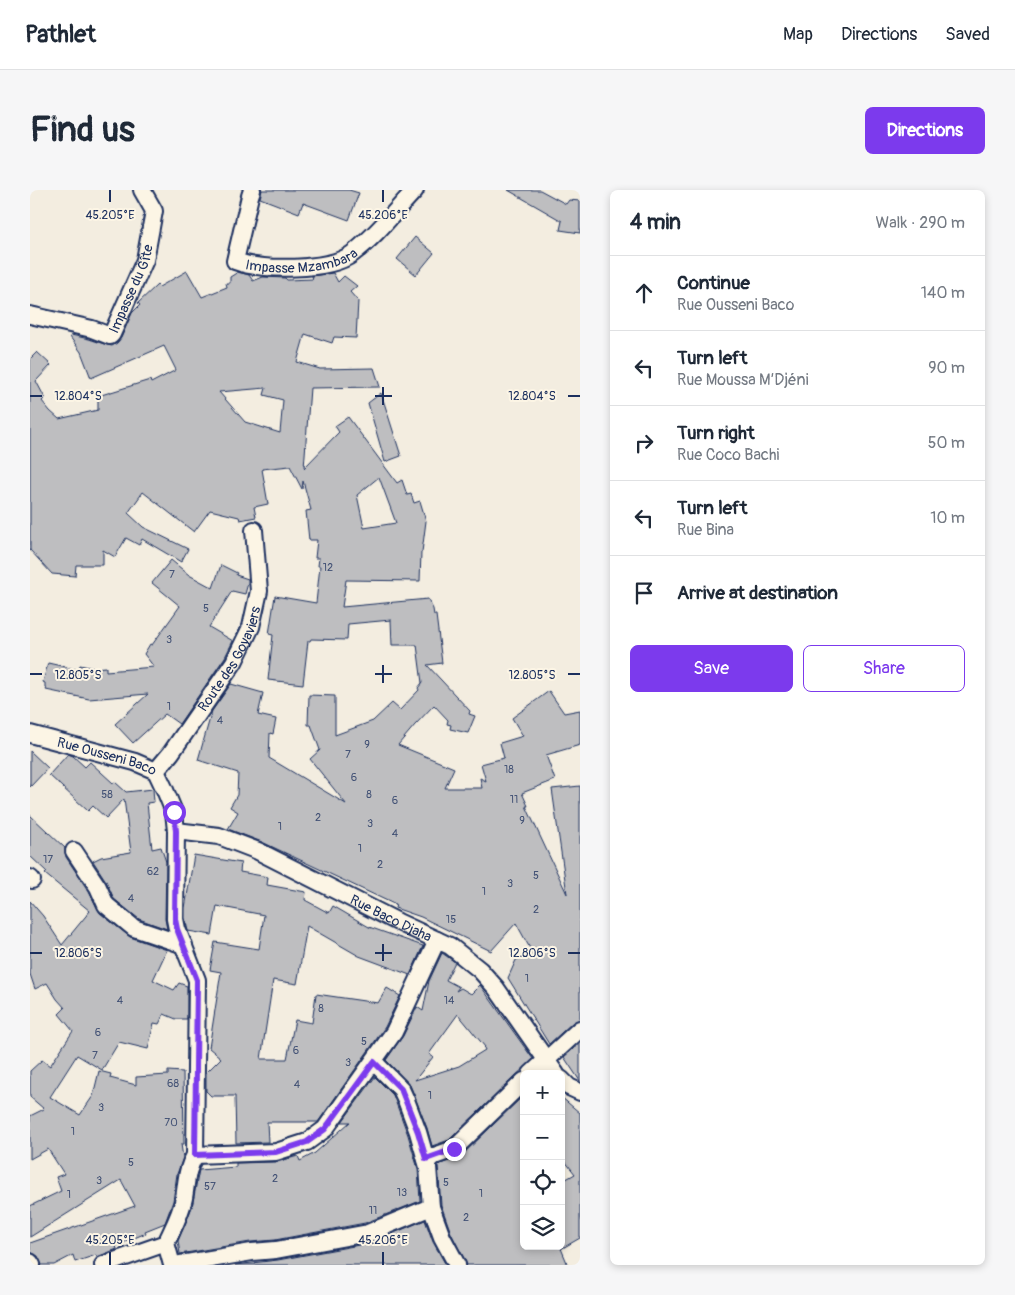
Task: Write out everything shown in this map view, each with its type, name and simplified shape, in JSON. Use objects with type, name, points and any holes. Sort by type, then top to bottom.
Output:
[{"type":"street","name":"Impasse du Gîte","points":[[30,315],[110,336],[112,334],[145,260],[154,211],[142,190]]},
{"type":"street","name":"Impasse Mzambara","points":[[252,190],[235,261],[245,265],[293,268],[331,262],[351,255],[367,242],[415,190]]},
{"type":"street","name":"Route des Goyaviers","points":[[156,771],[171,753],[234,662],[251,627],[258,591],[254,530]]},
{"type":"street","name":"Rue Ousseni Baco","points":[[30,734],[135,762],[156,771],[174,812],[176,831],[175,919],[177,929],[197,980],[195,1155],[188,1168],[184,1199],[179,1216],[166,1243]]},
{"type":"street","name":"Rue Baco Djaha","points":[[176,831],[219,836],[258,851],[398,922],[450,946],[480,970],[496,988],[553,1070]]},
{"type":"street","points":[[74,851],[98,887],[106,905],[134,928],[184,945]]},
{"type":"street","points":[[195,1155],[276,1152],[307,1142],[325,1129],[394,1032],[438,940]]},
{"type":"street","points":[[535,1070],[580,1029]]},
{"type":"street","points":[[374,1062],[401,1089],[418,1132],[426,1159],[432,1207],[442,1237],[457,1265]]},
{"type":"street","points":[[565,1084],[580,1092]]},
{"type":"street","points":[[426,1159],[454,1149],[520,1085]]},
{"type":"street","points":[[103,1265],[166,1243],[173,1265],[276,1250],[368,1233],[432,1207]]},
{"type":"building","points":[[262,190],[349,190],[359,193],[349,220],[303,203],[299,213],[260,198]]},
{"type":"building","points":[[508,190],[540,190],[566,204],[569,200],[580,201],[580,233],[560,230],[562,221]]},
{"type":"building","points":[[415,237],[434,253],[416,275],[397,259]]},
{"type":"building","points":[[187,271],[202,297],[227,287],[226,283],[230,283],[230,277],[238,272],[249,275],[253,281],[263,277],[285,278],[287,280],[313,279],[312,276],[333,273],[338,282],[344,276],[357,286],[350,292],[358,301],[356,338],[334,337],[332,343],[305,334],[297,362],[320,369],[374,368],[380,387],[310,388],[304,468],[339,432],[335,426],[348,417],[397,483],[402,480],[407,495],[411,494],[414,503],[420,501],[426,521],[421,552],[420,581],[346,580],[342,607],[428,599],[434,615],[436,615],[442,663],[427,665],[470,711],[469,714],[475,716],[468,733],[450,729],[451,725],[447,724],[448,720],[434,705],[398,745],[454,768],[445,788],[482,788],[480,778],[486,781],[481,764],[504,758],[500,743],[523,736],[512,718],[549,691],[564,713],[580,710],[580,745],[546,755],[555,780],[522,793],[528,806],[526,806],[567,894],[552,789],[580,786],[580,1019],[573,1022],[549,1044],[508,978],[516,960],[532,952],[516,923],[491,951],[421,917],[395,908],[396,905],[262,842],[228,829],[238,812],[230,807],[237,795],[238,773],[198,760],[212,711],[231,684],[263,693],[258,715],[276,719],[273,734],[270,733],[269,758],[346,804],[310,759],[320,750],[311,725],[308,725],[309,695],[335,696],[335,735],[373,721],[392,703],[400,710],[419,690],[418,688],[422,683],[417,645],[392,645],[391,620],[348,624],[347,640],[311,639],[308,641],[303,684],[268,680],[273,635],[269,634],[275,596],[316,603],[320,566],[318,566],[319,558],[315,558],[317,540],[309,540],[306,511],[311,510],[303,481],[302,489],[290,466],[262,469],[268,504],[254,507],[256,517],[240,520],[239,517],[210,510],[194,532],[143,492],[128,513],[143,527],[188,549],[181,562],[142,539],[139,545],[126,538],[115,557],[103,550],[103,565],[76,565],[75,576],[52,574],[30,550],[30,359],[37,352],[51,365],[36,381],[45,398],[42,401],[59,419],[98,410],[98,396],[150,380],[151,383],[176,370],[164,346],[91,378],[81,352],[70,337],[71,335],[112,346],[121,338],[132,313],[140,305],[138,303],[157,285],[159,287]],"holes":[[[266,388],[264,395],[283,400],[280,433],[245,422],[219,392]],[[379,477],[396,523],[364,528],[357,495]]]},
{"type":"building","points":[[381,393],[401,456],[385,462],[368,403]]},
{"type":"building","points":[[171,560],[189,575],[213,588],[221,565],[237,573],[236,575],[248,579],[248,583],[245,594],[232,591],[209,627],[233,641],[225,657],[179,724],[165,714],[133,743],[115,724],[148,694],[89,699],[46,690],[47,688],[43,682],[48,663],[79,670],[80,665],[93,668],[106,667],[106,671],[154,667],[144,654],[180,606],[152,583]]},
{"type":"building","points":[[30,751],[48,768],[30,787]]},
{"type":"building","points":[[68,754],[85,767],[90,762],[126,792],[153,789],[154,802],[147,803],[152,849],[161,847],[166,862],[165,919],[167,929],[139,919],[114,899],[106,881],[93,861],[101,857],[131,852],[124,799],[106,818],[93,806],[88,811],[49,775]]},
{"type":"building","points":[[30,815],[65,848],[66,857],[100,913],[130,937],[167,950],[153,980],[174,990],[179,983],[187,986],[187,1019],[176,1019],[164,1014],[159,1024],[154,1023],[148,1049],[119,1042],[102,1070],[77,1055],[50,1097],[80,1115],[93,1096],[99,1071],[111,1074],[110,1078],[136,1085],[136,1077],[168,1075],[168,1071],[183,1072],[184,1144],[181,1144],[183,1158],[177,1174],[173,1201],[165,1223],[116,1246],[117,1249],[97,1257],[96,1255],[75,1262],[73,1255],[54,1265],[42,1265],[38,1256],[30,1252],[30,1243],[135,1206],[121,1180],[30,1237],[30,1206],[61,1191],[56,1177],[64,1174],[48,1149],[30,1159],[30,1116],[44,1109],[30,1097],[30,1071],[42,1060],[50,1066],[73,1031],[59,1014],[65,1008],[47,983],[35,989],[30,974],[30,901],[43,916],[62,945],[90,911],[45,874],[47,872],[30,856]]},
{"type":"building","points":[[194,855],[241,863],[240,872],[268,877],[267,885],[306,892],[305,900],[329,913],[333,906],[369,927],[423,946],[410,975],[359,956],[307,926],[297,984],[273,980],[261,1059],[287,1059],[295,1020],[312,1023],[316,994],[378,1003],[387,988],[400,996],[385,1027],[318,1122],[267,1122],[268,1142],[236,1143],[235,1096],[211,1096],[206,1091],[206,1073],[221,1058],[209,1048],[221,972],[210,970],[215,942],[259,949],[264,915],[217,906],[212,935],[188,931],[185,908]]},
{"type":"building","points":[[442,953],[455,962],[446,980],[459,987],[456,991],[461,988],[471,994],[480,985],[533,1059],[449,1140],[432,1146],[410,1085],[386,1060],[403,1036],[417,1007],[423,1011],[429,981]],"holes":[[[458,1014],[485,1050],[459,1066],[415,1080],[433,1057],[429,1054]]]},
{"type":"building","points":[[580,1043],[580,1081],[564,1057]]},
{"type":"building","points":[[375,1077],[393,1095],[408,1135],[418,1169],[420,1201],[365,1223],[275,1240],[250,1242],[180,1254],[178,1241],[192,1207],[199,1170],[236,1167],[236,1163],[277,1162],[298,1156],[300,1161],[315,1153],[350,1122],[342,1122]]},
{"type":"building","points":[[520,1099],[520,1250],[562,1250],[568,1265],[467,1265],[451,1233],[441,1205],[438,1165],[461,1156]]},
{"type":"building","points":[[565,1100],[580,1113],[580,1238],[565,1247],[565,1180],[575,1174],[565,1161]]},
{"type":"building","points":[[425,1220],[433,1242],[446,1265],[235,1265],[278,1260],[370,1243]]},
{"type":"route","points":[[174,812],[176,831],[175,919],[177,929],[197,980],[195,1155],[276,1152],[307,1142],[325,1129],[374,1062],[401,1089],[418,1132],[426,1159],[454,1149]]}]
